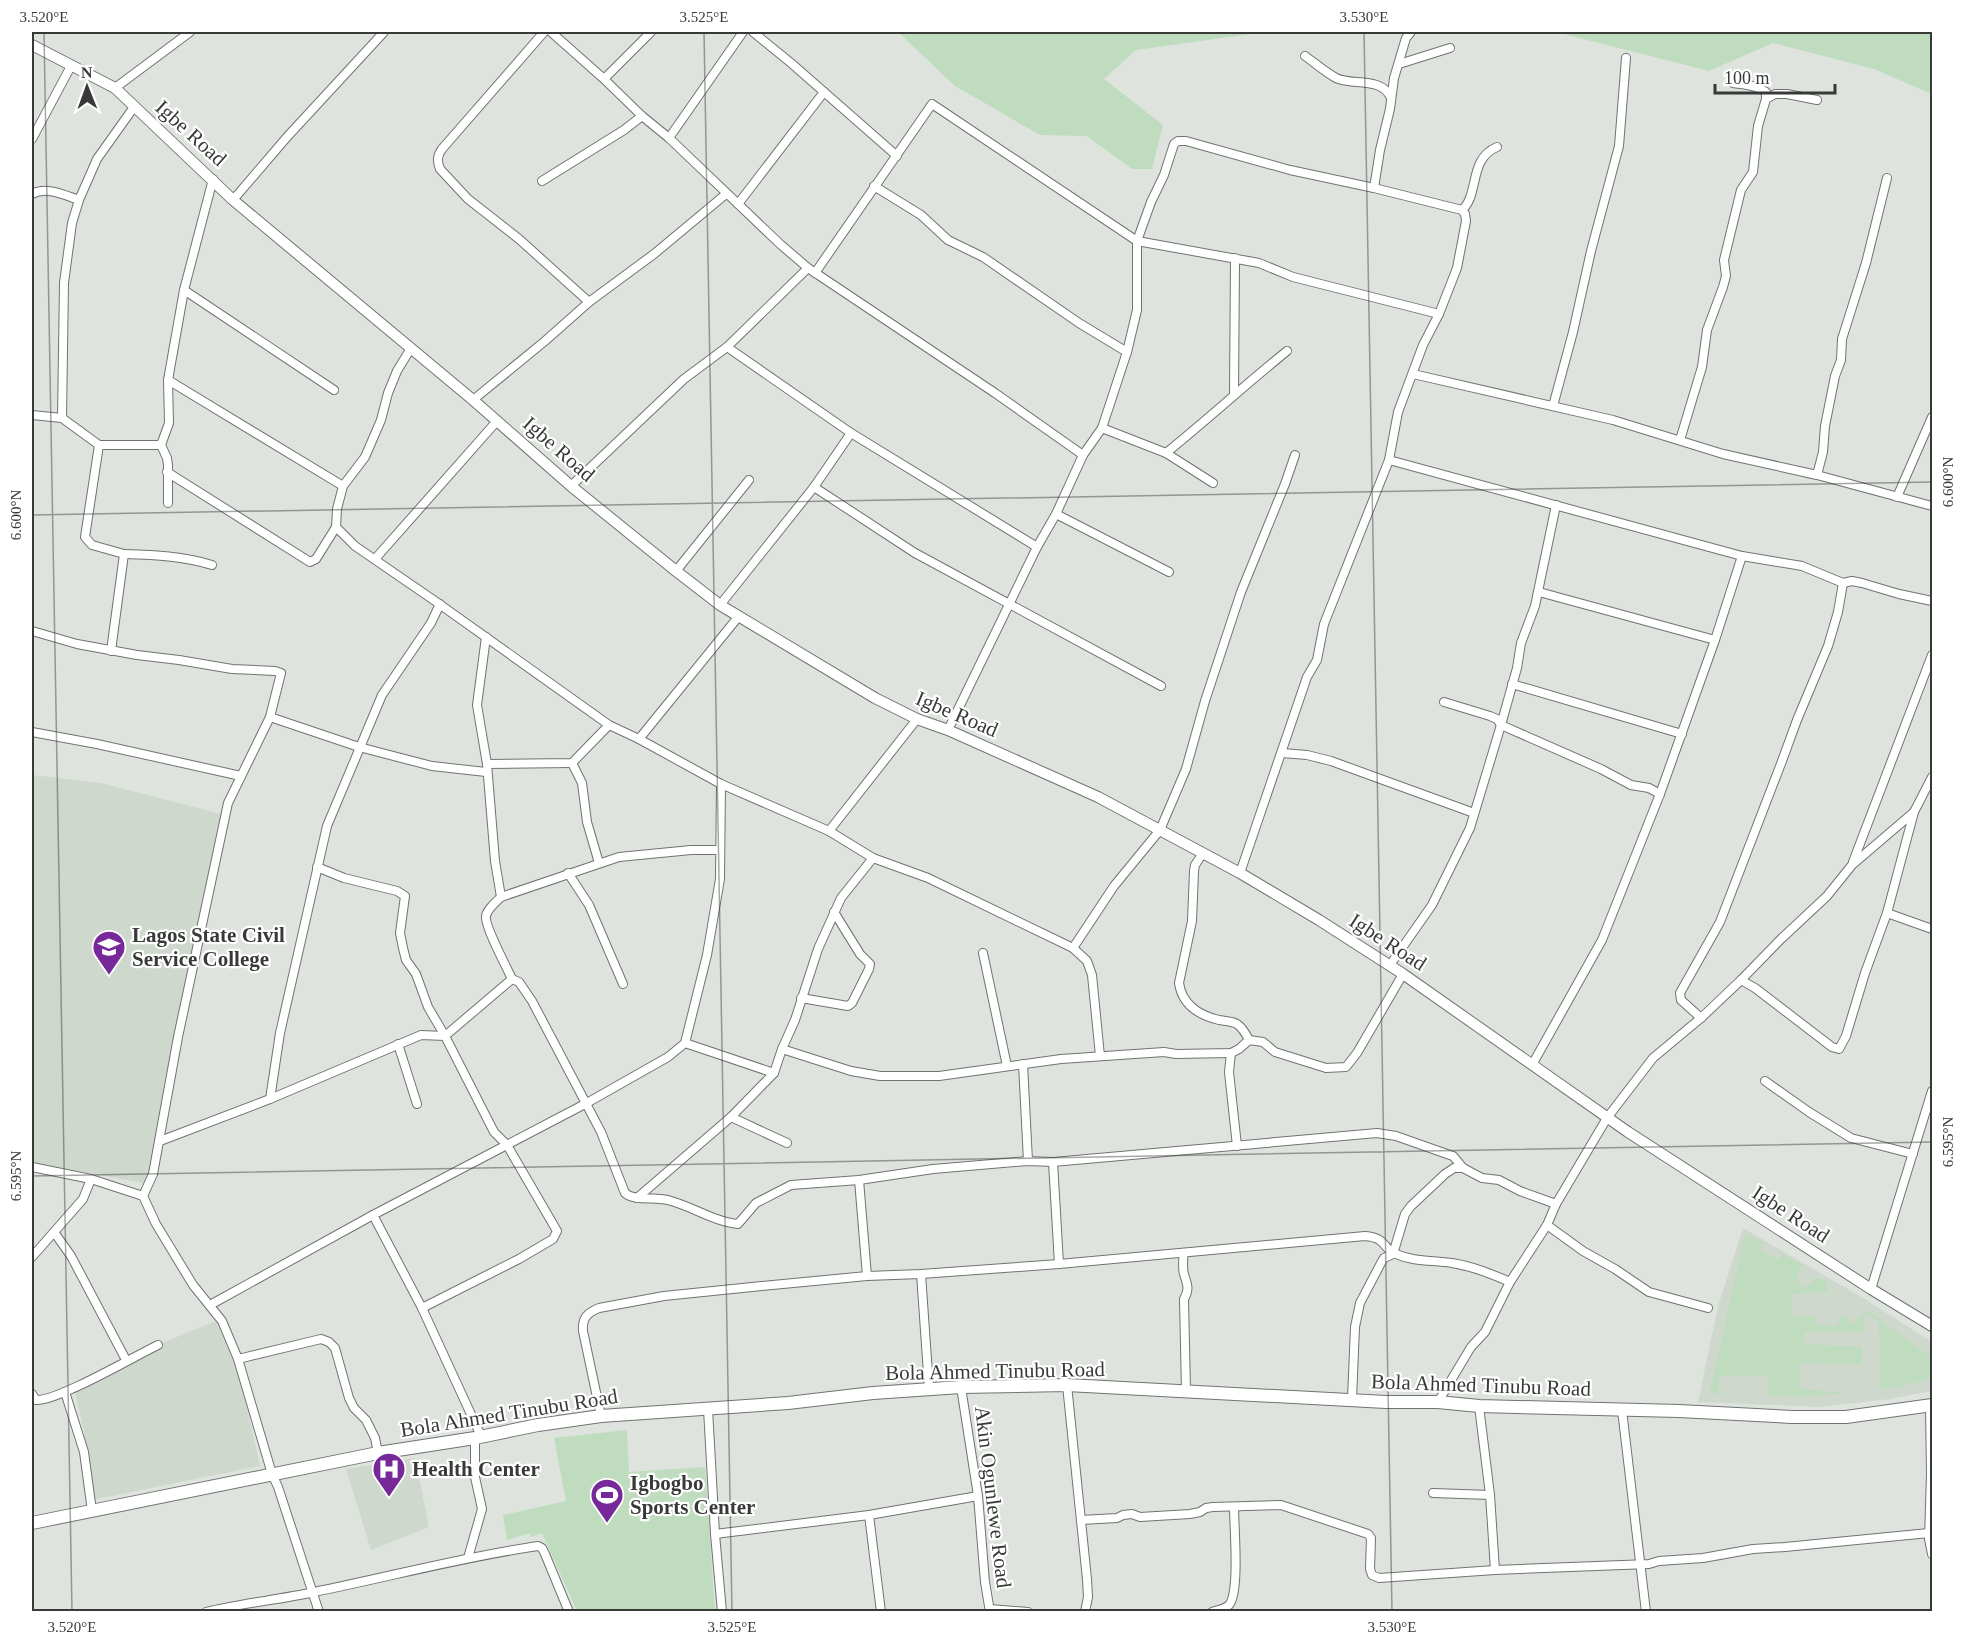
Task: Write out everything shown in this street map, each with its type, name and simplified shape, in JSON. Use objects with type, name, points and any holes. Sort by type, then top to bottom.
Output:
[{"type":"main road","name":"Bola Ahmed Tinubu Road","points":[[32,1523],[378,1453],[601,1416],[788,1403],[928,1388],[1067,1385],[1386,1402],[1438,1402],[1479,1406],[1679,1411],[1792,1417],[1835,1417],[1931,1406]]},
{"type":"street","points":[[115,88],[190,32]]},
{"type":"street","points":[[233,200],[287,137],[384,32]]},
{"type":"street","points":[[544,32],[442,149],[437,163],[468,199],[519,239],[590,302]]},
{"type":"street","points":[[551,32],[812,271],[995,393],[1083,455]]},
{"type":"street","points":[[604,79],[651,32]]},
{"type":"street","points":[[669,138],[743,32]]},
{"type":"street","points":[[753,32],[897,156]]},
{"type":"street","points":[[1374,188],[1394,78],[1406,38],[1411,32]]},
{"type":"street","name":"Igbe Road","points":[[32,45],[115,88],[233,200],[473,400],[571,486],[720,605],[875,698],[917,719],[948,730],[1098,797],[1240,873],[1390,965],[1607,1118],[1932,1326]]},
{"type":"street","points":[[1399,64],[1450,48]]},
{"type":"street","points":[[1305,56],[1338,79],[1381,87],[1388,92],[1391,99]]},
{"type":"street","points":[[1553,406],[1619,146],[1626,58]]},
{"type":"street","points":[[32,139],[71,66]]},
{"type":"street","points":[[1680,440],[1702,367],[1707,330],[1726,276],[1724,260],[1741,190],[1753,172],[1758,126],[1766,99],[1766,93],[1761,89],[1733,83]]},
{"type":"street","points":[[738,204],[824,92]]},
{"type":"street","points":[[1766,99],[1775,94],[1787,94],[1817,100]]},
{"type":"street","points":[[571,486],[684,379],[727,347],[812,271],[897,156],[932,104],[1137,241],[1263,264],[1293,277],[1439,314]]},
{"type":"street","points":[[62,418],[64,283],[72,223],[79,200],[97,159],[134,107]]},
{"type":"street","points":[[542,181],[624,130],[642,116]]},
{"type":"street","points":[[948,730],[1083,455],[1102,428],[1127,352],[1137,310],[1137,241],[1151,202],[1164,175],[1172,147],[1182,140],[1290,170],[1462,210],[1466,218],[1457,268],[1439,314],[1423,345],[1398,412],[1389,460],[1324,624],[1317,660],[1307,677],[1240,873]]},
{"type":"street","points":[[1462,210],[1468,204],[1483,157],[1497,147]]},
{"type":"street","points":[[1817,475],[1823,452],[1831,396],[1841,360],[1842,339],[1866,263],[1887,178]]},
{"type":"street","points":[[168,503],[167,458],[161,445],[169,423],[168,380],[184,290],[213,179]]},
{"type":"street","points":[[873,186],[921,215],[948,240],[983,257],[1078,323],[1109,339],[1127,352]]},
{"type":"street","points":[[32,194],[40,190],[48,191],[79,200]]},
{"type":"street","points":[[473,400],[590,302],[654,254],[726,194]]},
{"type":"street","points":[[1234,394],[1235,258]]},
{"type":"street","points":[[184,290],[334,390]]},
{"type":"street","points":[[727,347],[851,433],[1037,547]]},
{"type":"street","points":[[167,472],[310,562],[316,559],[336,527],[337,509],[343,486],[365,457],[381,420],[397,371],[411,348]]},
{"type":"street","points":[[1166,453],[1287,351]]},
{"type":"street","points":[[1413,374],[1613,420],[1723,454],[1817,475],[1932,506]]},
{"type":"street","points":[[168,380],[343,486]]},
{"type":"street","points":[[32,415],[62,418],[99,446],[161,445]]},
{"type":"street","points":[[1897,497],[1932,417]]},
{"type":"street","points":[[375,559],[497,421]]},
{"type":"street","points":[[1102,428],[1166,453],[1213,483]]},
{"type":"street","points":[[720,605],[814,487],[851,433]]},
{"type":"street","points":[[99,446],[86,541],[92,545],[124,554],[188,558],[213,565]]},
{"type":"street","points":[[1073,948],[1114,886],[1160,830],[1186,769],[1205,701],[1241,592],[1295,455]]},
{"type":"street","points":[[1389,460],[1742,556],[1802,566],[1843,583],[1852,581],[1862,583],[1932,601]]},
{"type":"street","points":[[676,572],[749,480]]},
{"type":"street","points":[[814,487],[915,553],[1161,686]]},
{"type":"street","points":[[1390,965],[1432,905],[1465,841],[1502,725],[1521,643],[1539,592],[1556,505]]},
{"type":"street","points":[[1056,514],[1169,572]]},
{"type":"street","points":[[336,527],[355,546],[609,725],[721,784],[829,831],[873,858],[928,878],[1073,948],[1087,961],[1092,975],[1100,1056]]},
{"type":"street","points":[[111,651],[124,554]]},
{"type":"street","points":[[1532,1065],[1602,940],[1682,734],[1742,556]]},
{"type":"street","points":[[1701,1018],[1681,1000],[1680,993],[1720,922],[1797,720],[1828,646],[1838,612],[1843,583]]},
{"type":"street","points":[[1539,592],[1715,640]]},
{"type":"street","points":[[270,1099],[280,1033],[327,826],[382,695],[431,623],[440,604]]},
{"type":"street","points":[[639,739],[739,616]]},
{"type":"street","points":[[32,631],[111,651],[232,669],[275,671],[280,674],[270,717],[228,803],[178,1037],[153,1174],[143,1196]]},
{"type":"street","points":[[486,637],[477,705],[501,897]]},
{"type":"street","points":[[1852,865],[1932,655]]},
{"type":"street","points":[[1512,684],[1682,734]]},
{"type":"street","points":[[1444,702],[1490,716],[1502,725],[1601,769],[1631,785],[1649,788],[1660,794]]},
{"type":"street","points":[[270,717],[359,747],[432,766],[486,768],[572,763],[609,725]]},
{"type":"street","points":[[829,831],[917,719]]},
{"type":"street","points":[[32,732],[241,776]]},
{"type":"street","points":[[1282,753],[1307,755],[1331,761],[1474,813]]},
{"type":"street","points":[[572,763],[582,783],[587,822],[599,863]]},
{"type":"street","points":[[1741,980],[1755,988],[1832,1047],[1839,1049],[1846,1036],[1865,973],[1887,913],[1914,813],[1932,777]]},
{"type":"street","points":[[210,1305],[373,1215],[585,1104],[668,1057],[685,1043],[709,945],[720,879],[721,784]]},
{"type":"street","points":[[1438,1402],[1471,1347],[1485,1332],[1510,1282],[1547,1225],[1556,1204],[1607,1118],[1653,1058],[1701,1018],[1741,980],[1827,896],[1852,865],[1914,813]]},
{"type":"street","points":[[720,850],[691,850],[619,857],[501,897],[487,912],[486,922],[512,979],[519,982],[532,1001],[601,1132],[625,1193],[630,1197],[670,1200],[726,1222],[738,1224],[756,1203],[791,1185],[859,1180],[933,1169],[1028,1161],[1053,1162],[1377,1133],[1396,1136],[1453,1156],[1463,1168],[1482,1178],[1499,1180],[1520,1191],[1556,1204]]},
{"type":"street","points":[[1203,853],[1194,871],[1192,921],[1179,982],[1180,992],[1188,1003],[1204,1016],[1236,1023],[1249,1040]]},
{"type":"street","points":[[637,1198],[731,1117],[774,1073],[795,1020],[818,949],[834,912],[841,898],[873,858]]},
{"type":"street","points":[[317,867],[344,878],[402,893],[405,896],[400,933],[406,960],[416,974],[428,1007],[494,1132],[507,1145],[556,1226],[553,1239],[519,1259],[422,1308]]},
{"type":"street","points":[[568,873],[589,905],[623,984]]},
{"type":"street","points":[[801,998],[848,1006],[852,1003],[869,969],[870,964],[860,954],[834,912]]},
{"type":"street","points":[[1887,913],[1932,929]]},
{"type":"street","points":[[983,953],[1007,1066]]},
{"type":"street","points":[[1249,1040],[1263,1042],[1275,1052],[1326,1068],[1346,1067],[1357,1053],[1403,974]]},
{"type":"street","points":[[160,1141],[270,1099],[421,1035],[445,1036],[512,979]]},
{"type":"street","points":[[782,1049],[851,1071],[880,1076],[939,1076],[1100,1056],[1164,1052],[1176,1054],[1231,1053],[1249,1040]]},
{"type":"street","points":[[685,1043],[774,1073]]},
{"type":"street","points":[[398,1044],[417,1104]]},
{"type":"street","points":[[1231,1053],[1229,1072],[1238,1146]]},
{"type":"street","points":[[1023,1065],[1028,1161]]},
{"type":"street","points":[[1765,1081],[1851,1138],[1913,1154]]},
{"type":"street","points":[[1870,1288],[1932,1091]]},
{"type":"street","points":[[731,1117],[787,1143]]},
{"type":"street","points":[[1053,1162],[1059,1264]]},
{"type":"street","points":[[32,1167],[91,1179],[143,1196],[156,1224],[193,1285],[222,1321],[238,1359],[272,1474],[319,1611]]},
{"type":"street","points":[[1352,1399],[1355,1328],[1360,1303],[1384,1258],[1393,1254],[1404,1214],[1445,1174],[1454,1168],[1463,1168]]},
{"type":"street","points":[[32,1257],[83,1199],[91,1179]]},
{"type":"street","points":[[859,1180],[867,1276]]},
{"type":"street","points":[[373,1215],[422,1308],[478,1437],[475,1477],[482,1509],[468,1558]]},
{"type":"street","points":[[1547,1225],[1648,1292],[1708,1308]]},
{"type":"street","points":[[54,1232],[71,1256],[126,1360]]},
{"type":"street","points":[[601,1416],[582,1324],[589,1312],[598,1308],[664,1296],[867,1276],[1059,1264],[1365,1236],[1379,1239],[1399,1234]]},
{"type":"street","points":[[1379,1239],[1393,1254],[1433,1263],[1452,1263],[1492,1274],[1510,1282]]},
{"type":"street","points":[[1183,1253],[1184,1276],[1188,1283],[1184,1299],[1186,1391]]},
{"type":"street","points":[[921,1274],[928,1388]]},
{"type":"street","points":[[238,1359],[321,1339],[329,1342],[334,1348],[349,1398],[354,1408],[366,1420],[375,1438],[378,1453]]},
{"type":"street","points":[[32,1394],[36,1400],[41,1401],[65,1392],[158,1345]]},
{"type":"street","points":[[1067,1385],[1088,1597],[1085,1611]]},
{"type":"street","name":"Akin Ogunlewe Road","points":[[961,1387],[978,1496],[985,1582],[990,1610]]},
{"type":"street","points":[[65,1392],[84,1452],[92,1511]]},
{"type":"street","points":[[1479,1406],[1490,1495],[1495,1570]]},
{"type":"street","points":[[1931,1406],[1932,1474],[1929,1544],[1932,1554]]},
{"type":"street","points":[[708,1408],[722,1611]]},
{"type":"street","points":[[1622,1410],[1646,1611]]},
{"type":"street","points":[[1433,1493],[1490,1495]]},
{"type":"street","points":[[715,1534],[869,1515],[978,1496]]},
{"type":"street","points":[[1081,1520],[1117,1518],[1132,1514],[1140,1517],[1190,1514],[1206,1508],[1281,1505],[1368,1534],[1371,1538],[1370,1569],[1372,1575],[1376,1577],[1642,1565],[1753,1549],[1929,1533]]},
{"type":"street","points":[[1212,1611],[1225,1608],[1229,1604],[1236,1586],[1233,1507]]},
{"type":"street","points":[[869,1515],[880,1611]]},
{"type":"street","points":[[206,1611],[240,1608],[468,1558],[538,1546],[542,1548],[570,1611]]},
{"type":"street","points":[[990,1610],[1028,1611]]},
{"type":"shaded area","name":"Lagos State Civil Service College","points":[[32,775],[101,783],[221,814],[172,1047],[148,1184],[32,1162]]},
{"type":"shaded area","points":[[1743,1228],[1863,1298],[1932,1342],[1932,1391],[1890,1399],[1820,1407],[1698,1402],[1718,1306]]},
{"type":"shaded area","points":[[216,1321],[241,1380],[260,1466],[92,1500],[84,1430],[74,1389],[160,1344]]},
{"type":"shaded area","name":"Health Center","points":[[415,1458],[429,1527],[371,1550],[346,1469]]},
{"type":"green space","points":[[898,32],[1265,32],[1136,50],[1104,79],[1163,125],[1152,169],[1132,169],[1087,136],[1040,135],[955,86]]},
{"type":"green space","points":[[1556,32],[1932,32],[1932,94],[1874,69],[1773,43],[1709,71]]},
{"type":"green space","points":[[1745,1234],[1763,1242],[1760,1251],[1779,1260],[1783,1254],[1803,1265],[1796,1276],[1801,1288],[1811,1284],[1816,1277],[1826,1281],[1828,1292],[1792,1294],[1793,1316],[1816,1316],[1816,1325],[1838,1326],[1840,1317],[1850,1317],[1849,1322],[1854,1323],[1865,1313],[1862,1332],[1805,1332],[1804,1344],[1862,1347],[1861,1364],[1800,1363],[1800,1389],[1847,1393],[1806,1397],[1768,1395],[1767,1375],[1719,1376],[1719,1395],[1710,1392]]},
{"type":"green space","points":[[1865,1309],[1932,1358],[1932,1377],[1880,1390],[1879,1322],[1865,1313]]},
{"type":"green space","name":"Igbogbo Sports Center","points":[[627,1430],[629,1472],[705,1467],[715,1611],[577,1611],[542,1533],[531,1537],[530,1533],[507,1540],[503,1515],[566,1501],[554,1438]]},
{"type":"place","name":"Lagos State Civil Service College","points":[[109,976]]},
{"type":"place","name":"Health Center","points":[[389,1498]]},
{"type":"place","name":"Igbogbo Sports Center","points":[[607,1524]]}]
